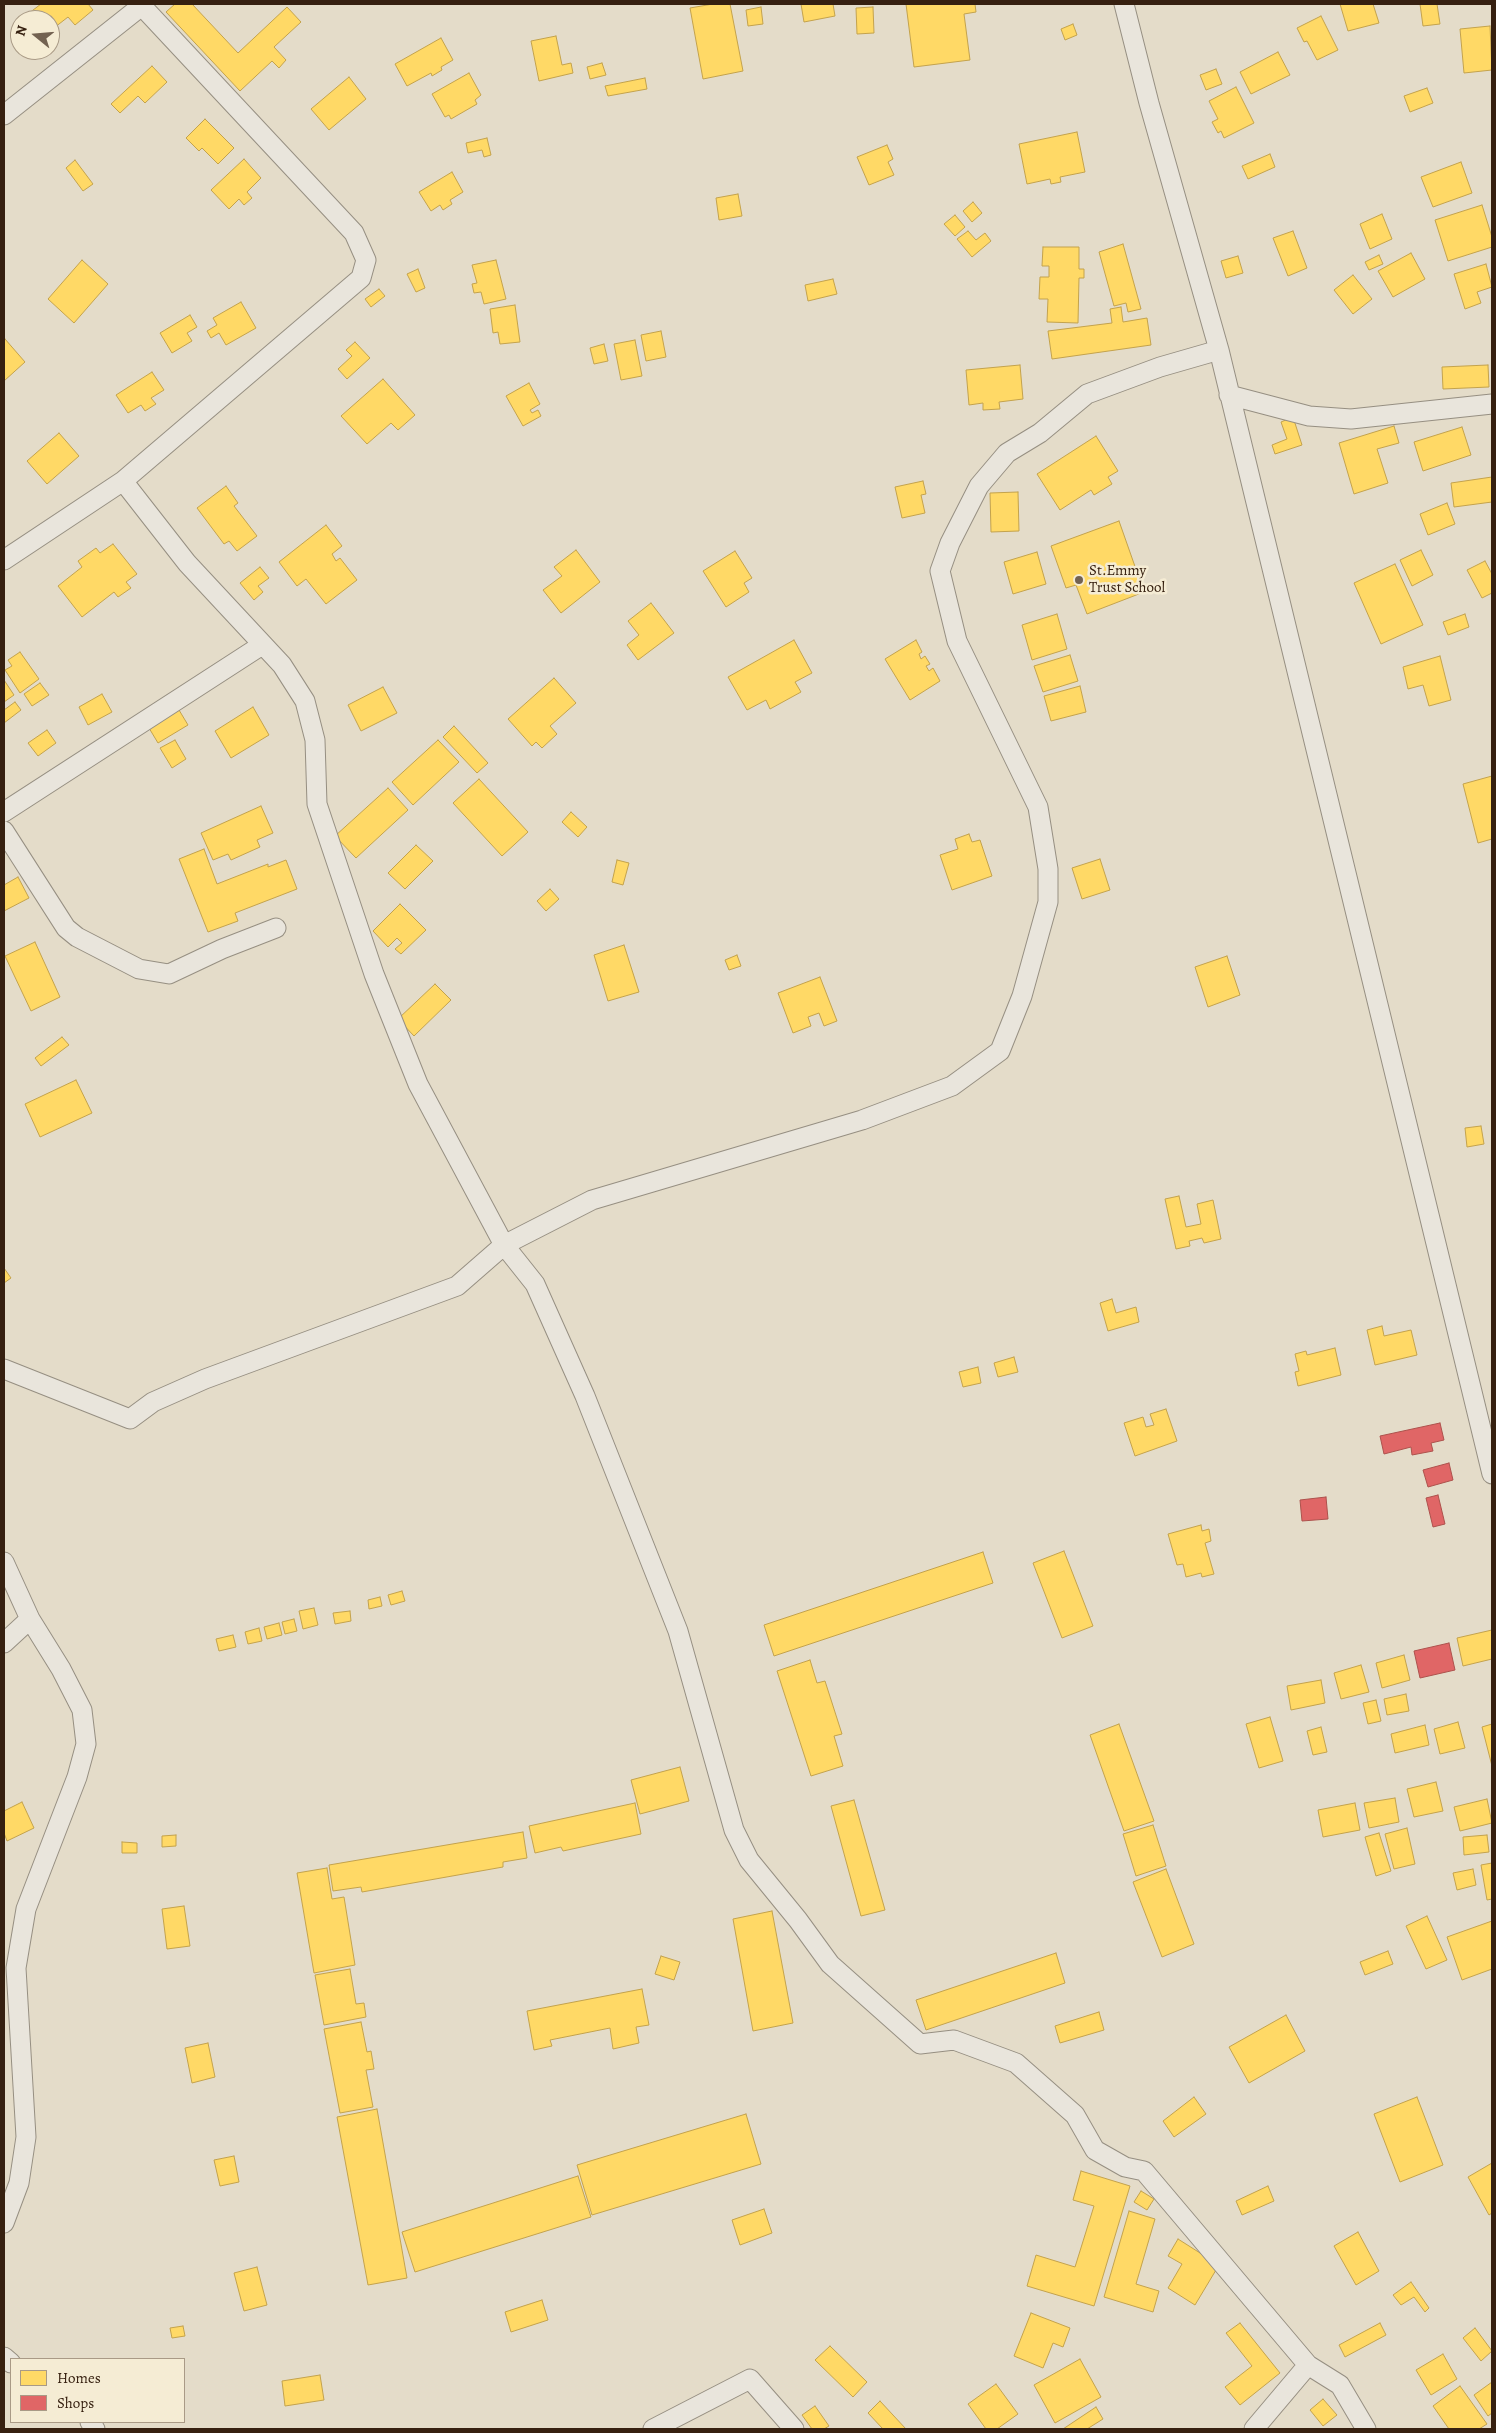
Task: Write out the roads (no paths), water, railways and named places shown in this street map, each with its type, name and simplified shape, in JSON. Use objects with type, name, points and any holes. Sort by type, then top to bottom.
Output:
[{"type":"street","points":[[4,115],[142,4],[354,233],[366,260],[361,278],[346,293],[123,481],[4,560]]},
{"type":"street","points":[[1124,4],[1219,350],[1489,1446],[1492,1474]]},
{"type":"street","points":[[4,1369],[130,1419],[153,1402],[205,1379],[457,1286],[504,1245],[592,1200],[820,1134],[952,1086],[1000,1050],[1022,996],[1048,902],[1048,869],[1038,807],[957,641],[940,571],[950,543],[979,486],[1006,453],[1040,434],[1087,394],[1160,367],[1219,350]]},
{"type":"street","points":[[1229,395],[1309,416],[1351,419],[1492,404]]},
{"type":"street","points":[[123,481],[188,562],[262,645],[282,664],[305,702],[316,740],[317,804],[374,974],[418,1084],[504,1245],[535,1284],[585,1396],[678,1631],[734,1830],[750,1860],[830,1964],[920,2044],[954,2040],[1016,2063],[1075,2115],[1095,2150],[1125,2167],[1144,2170],[1308,2365],[1340,2385],[1366,2429]]},
{"type":"street","points":[[4,812],[262,645]]},
{"type":"street","points":[[4,831],[66,928],[77,937],[138,969],[169,974],[222,949],[276,928]]},
{"type":"street","points":[[4,1562],[30,1619],[61,1669],[82,1710],[86,1744],[77,1776],[26,1909],[23,1926],[16,1968],[26,2137],[19,2183],[4,2223]]},
{"type":"street","points":[[4,1643],[30,1619]]},
{"type":"street","points":[[1254,2429],[1308,2365]]},
{"type":"street","points":[[653,2429],[750,2379],[794,2429]]},
{"type":"place","name":"St.Emmy Trust School","points":[[1079,580]]}]
